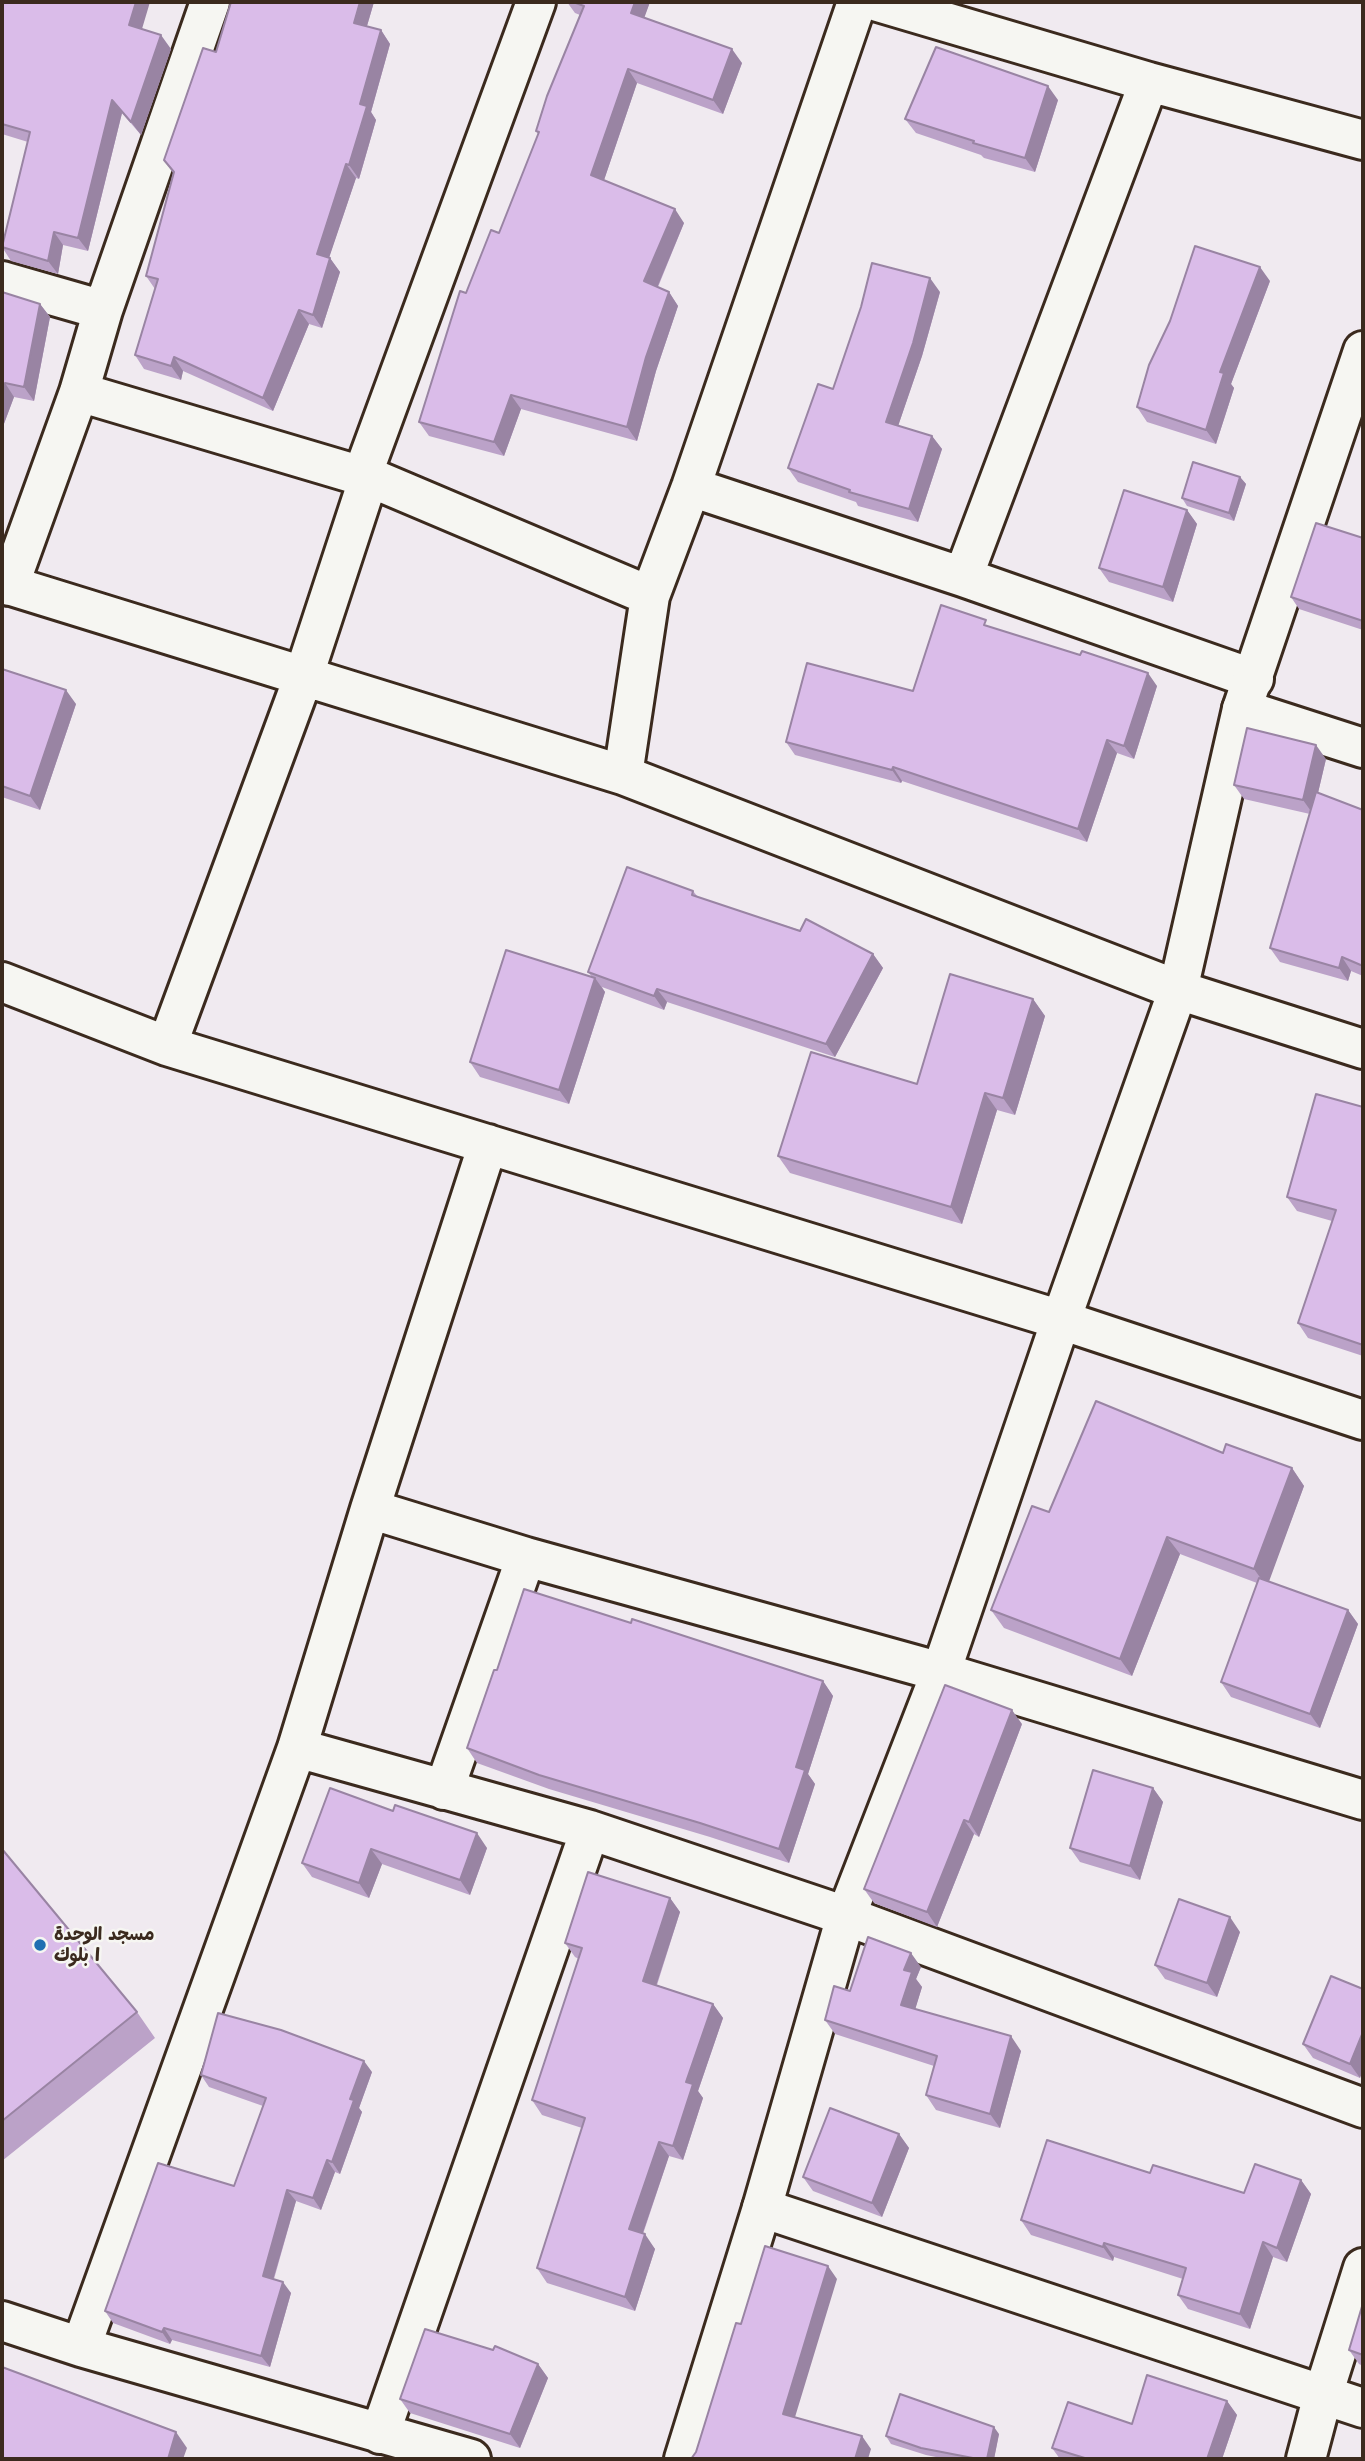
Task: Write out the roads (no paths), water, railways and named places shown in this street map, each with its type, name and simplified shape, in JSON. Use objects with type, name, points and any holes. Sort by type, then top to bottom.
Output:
[{"type":"street","points":[[210,2],[103,310],[79,392],[5,584],[623,775],[1178,990],[1363,1049]]},
{"type":"street","points":[[167,1046],[303,678],[366,477],[536,2]]},
{"type":"street","points":[[623,775],[650,596],[691,487],[857,2]]},
{"type":"street","points":[[878,2],[1149,82],[1363,140]]},
{"type":"street","points":[[963,577],[1149,82]]},
{"type":"street","points":[[2,281],[103,310]]},
{"type":"street","points":[[684,2459],[762,2208],[846,1916],[941,1672],[1061,1320],[1178,990],[1248,694],[1363,351]]},
{"type":"street","points":[[79,392],[366,477],[650,596]]},
{"type":"street","points":[[691,487],[963,577],[1248,694],[1363,748]]},
{"type":"street","points":[[2,982],[167,1046],[1061,1320],[1363,1420]]},
{"type":"street","points":[[81,2347],[297,1748],[370,1509],[488,1144]]},
{"type":"street","points":[[370,1509],[526,1557],[941,1672],[1363,1800]]},
{"type":"street","points":[[444,1790],[526,1557]]},
{"type":"street","points":[[297,1748],[590,1830],[846,1916],[1363,2108]]},
{"type":"street","points":[[380,2434],[590,1830]]},
{"type":"street","points":[[762,2208],[1363,2407]]},
{"type":"street","points":[[1306,2459],[1363,2268]]},
{"type":"street","points":[[2,2321],[81,2347],[471,2459]]},
{"type":"place","name":"مسجد الوحدة بلوك I","points":[[40,1945]]}]
